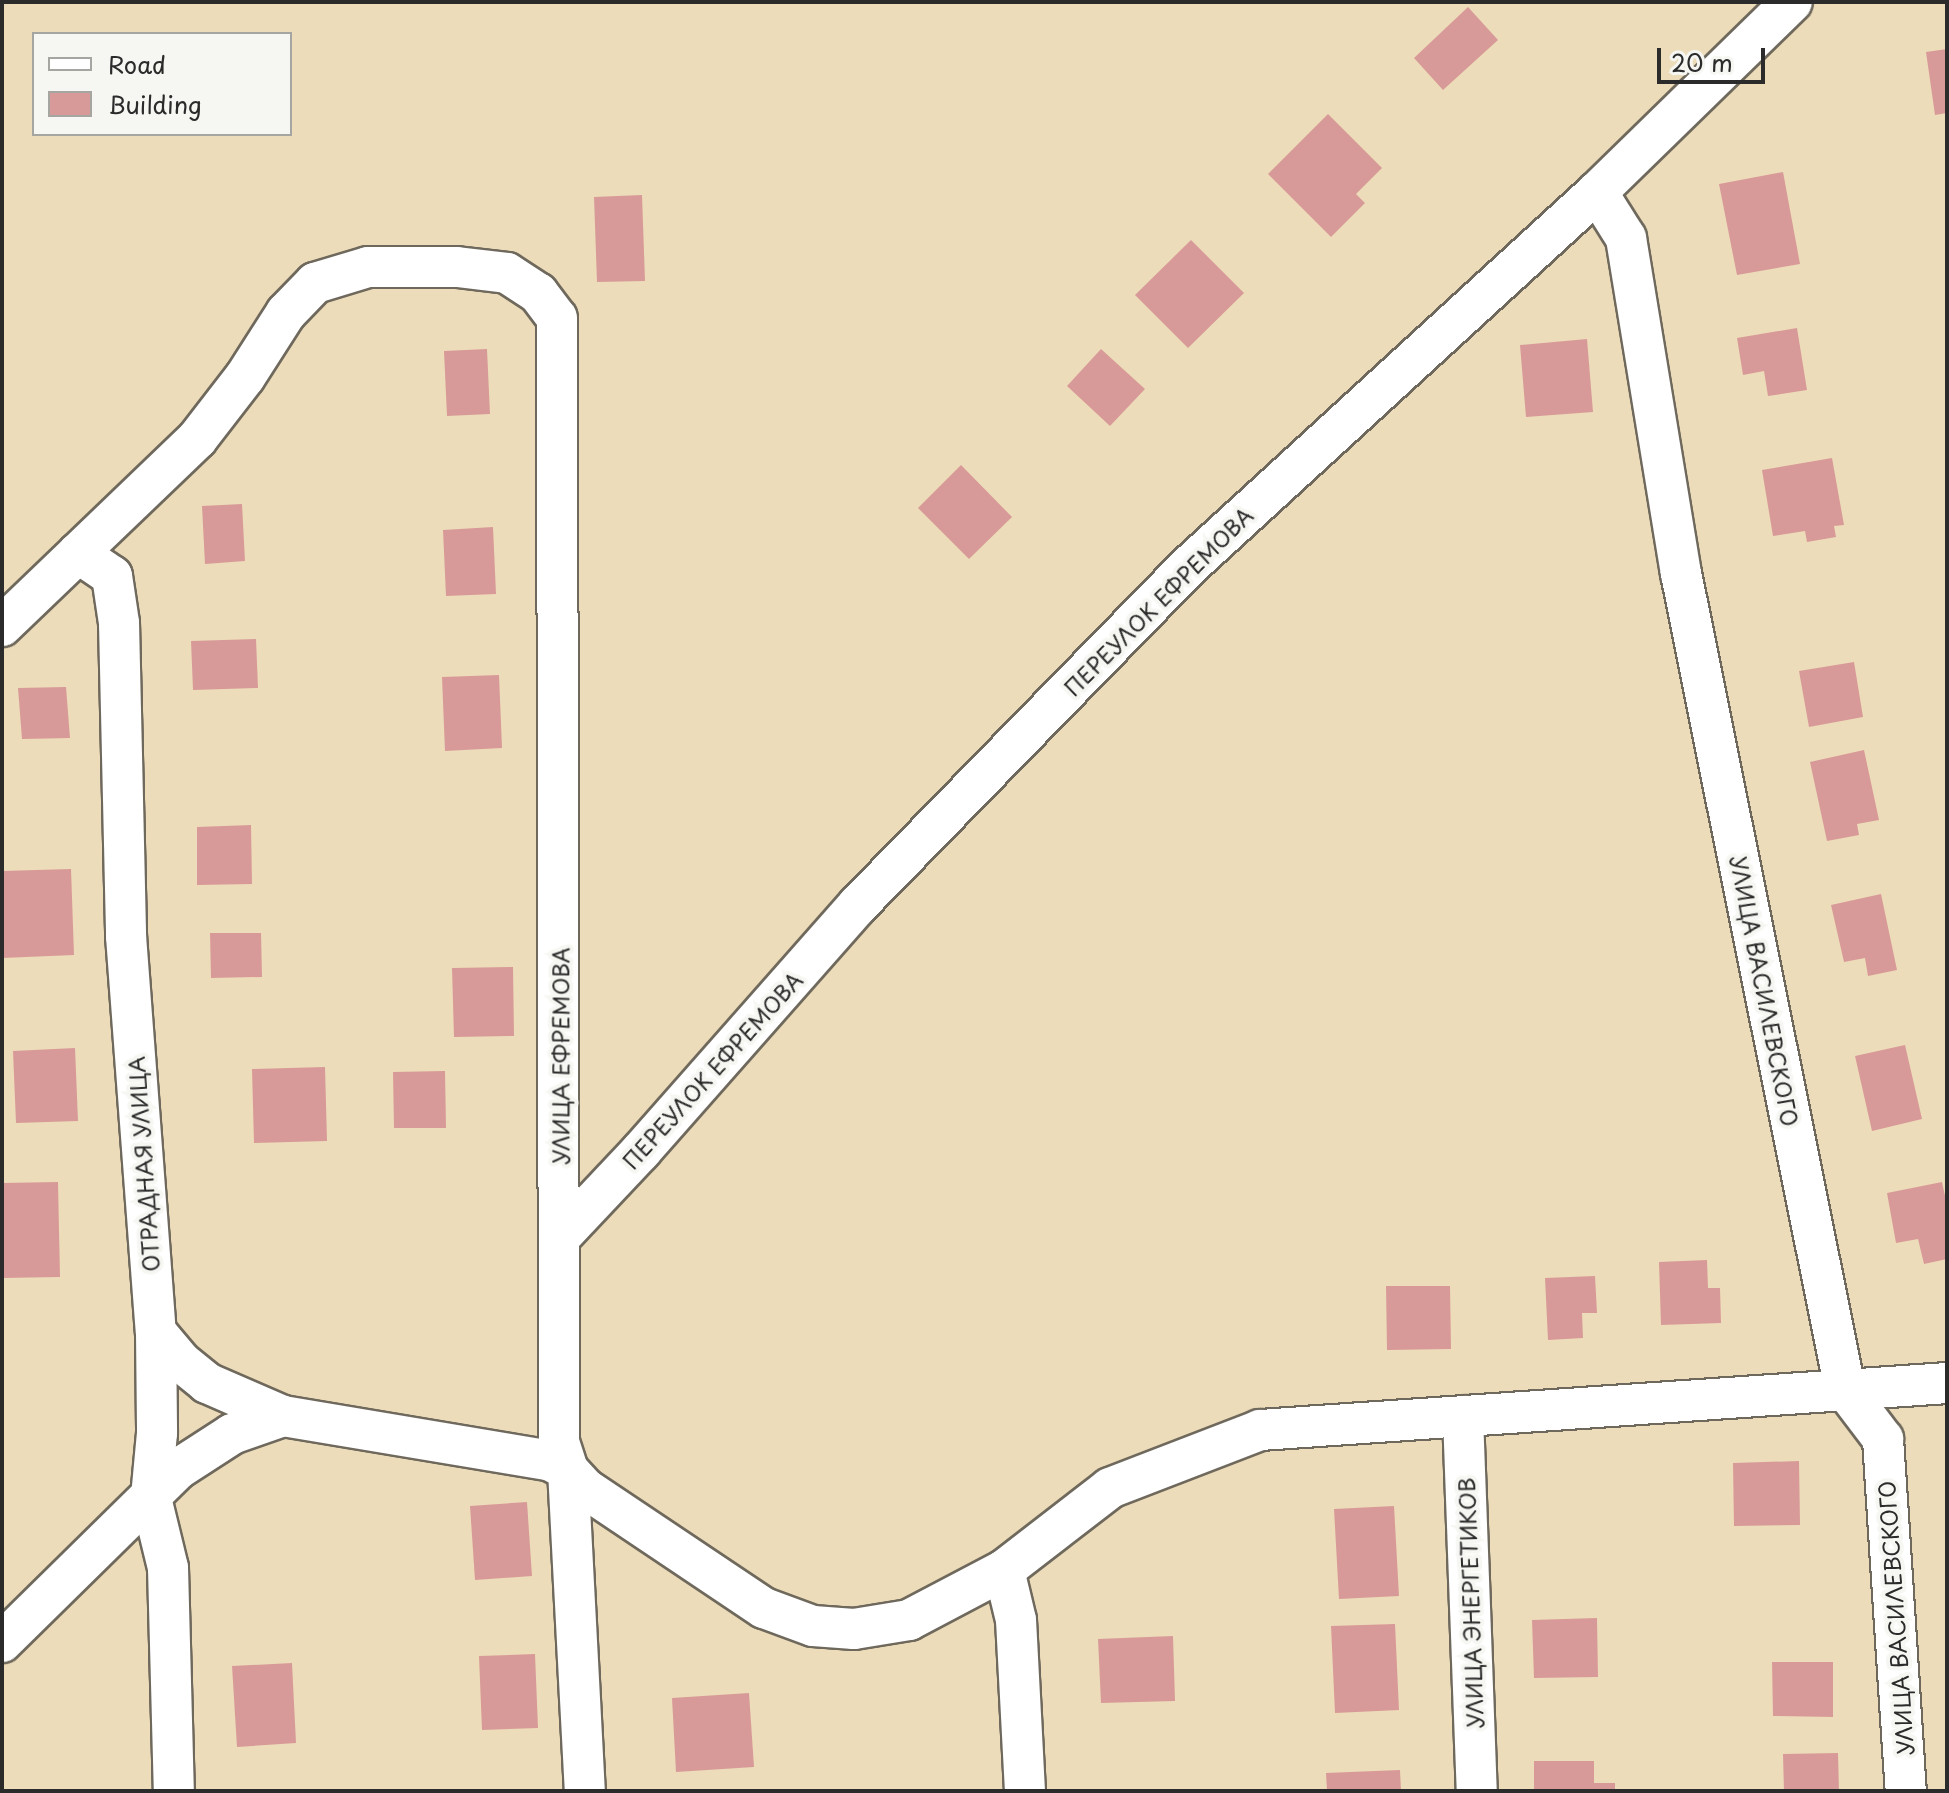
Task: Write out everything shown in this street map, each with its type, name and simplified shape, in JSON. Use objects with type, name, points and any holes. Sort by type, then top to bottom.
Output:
[{"type":"street","name":"ПЕРЕУЛОК ЕФРЕМОВА","points":[[561,1236],[641,1151],[858,905],[1190,565],[1597,192],[1792,2]]},
{"type":"street","name":"УЛИЦА ВАСИЛЕВСКОГО","points":[[1597,192],[1626,238],[1681,573],[1845,1389],[1883,1439],[1906,1791]]},
{"type":"street","name":"УЛИЦА ЕФРЕМОВА","points":[[78,553],[197,439],[245,377],[286,313],[315,283],[368,267],[457,267],[507,273],[538,293],[557,318],[559,1442],[568,1470],[585,1791]]},
{"type":"street","points":[[2,626],[78,553]]},
{"type":"street","name":"ОТРАДНАЯ УЛИЦА","points":[[78,553],[112,576],[119,623],[126,936],[156,1332],[157,1433],[151,1498],[168,1568],[174,1791]]},
{"type":"street","points":[[156,1332],[180,1361],[207,1383],[283,1416],[551,1461],[568,1470],[586,1489],[764,1608],[813,1626],[854,1629],[909,1620],[1004,1570],[1110,1488],[1260,1430],[1947,1383]]},
{"type":"street","points":[[2,1642],[178,1469],[232,1434],[283,1416]]},
{"type":"street","name":"УЛИЦА ЭНЕРГЕТИКОВ","points":[[1463,1416],[1477,1791]]},
{"type":"street","points":[[1004,1570],[1016,1620],[1025,1791]]},
{"type":"building","points":[[1468,7],[1498,40],[1443,90],[1414,58]]},
{"type":"building","points":[[1947,49],[1947,113],[1935,115],[1926,52]]},
{"type":"building","points":[[1328,114],[1382,168],[1356,194],[1365,203],[1331,237],[1268,174]]},
{"type":"building","points":[[1783,172],[1800,264],[1737,275],[1719,184]]},
{"type":"building","points":[[642,195],[645,281],[597,282],[594,197]]},
{"type":"building","points":[[1191,240],[1244,293],[1188,348],[1135,295]]},
{"type":"building","points":[[1797,328],[1807,390],[1768,396],[1764,371],[1743,375],[1737,338]]},
{"type":"building","points":[[1587,339],[1593,412],[1526,417],[1520,345]]},
{"type":"building","points":[[487,349],[490,414],[447,416],[444,351]]},
{"type":"building","points":[[1101,349],[1145,389],[1110,426],[1067,386]]},
{"type":"building","points":[[1832,458],[1844,525],[1834,526],[1836,537],[1807,542],[1805,531],[1773,536],[1762,470]]},
{"type":"building","points":[[961,465],[1012,517],[969,559],[918,508]]},
{"type":"building","points":[[242,504],[245,561],[205,564],[202,506]]},
{"type":"building","points":[[493,527],[496,594],[446,596],[443,530]]},
{"type":"building","points":[[256,639],[258,688],[193,690],[191,641]]},
{"type":"building","points":[[1854,662],[1863,717],[1809,727],[1799,671]]},
{"type":"building","points":[[499,675],[502,748],[445,751],[442,677]]},
{"type":"building","points":[[66,687],[70,738],[22,739],[18,688]]},
{"type":"building","points":[[1864,750],[1879,820],[1857,824],[1859,835],[1827,841],[1810,762]]},
{"type":"building","points":[[251,825],[252,884],[197,885],[197,827]]},
{"type":"building","points":[[71,869],[74,955],[2,958],[2,871]]},
{"type":"building","points":[[1881,894],[1897,970],[1868,976],[1865,958],[1844,962],[1831,905]]},
{"type":"building","points":[[210,933],[261,933],[262,977],[211,978]]},
{"type":"building","points":[[513,967],[514,1036],[454,1037],[452,968]]},
{"type":"building","points":[[1905,1045],[1922,1119],[1872,1131],[1855,1056]]},
{"type":"building","points":[[75,1048],[78,1121],[16,1123],[13,1051]]},
{"type":"building","points":[[325,1067],[327,1141],[254,1143],[252,1069]]},
{"type":"building","points":[[445,1071],[446,1128],[394,1128],[393,1072]]},
{"type":"building","points":[[58,1182],[60,1277],[2,1278],[2,1183]]},
{"type":"building","points":[[1942,1182],[1947,1205],[1947,1259],[1924,1264],[1918,1239],[1896,1243],[1887,1193]]},
{"type":"building","points":[[1707,1260],[1708,1288],[1720,1288],[1721,1323],[1661,1325],[1659,1262]]},
{"type":"building","points":[[1595,1276],[1597,1313],[1582,1313],[1583,1338],[1548,1340],[1545,1278]]},
{"type":"building","points":[[1386,1286],[1450,1286],[1451,1349],[1387,1350]]},
{"type":"building","points":[[1799,1461],[1800,1525],[1734,1526],[1733,1463]]},
{"type":"building","points":[[527,1502],[532,1576],[475,1580],[470,1506]]},
{"type":"building","points":[[1394,1506],[1399,1596],[1339,1599],[1334,1509]]},
{"type":"building","points":[[1597,1618],[1598,1677],[1534,1678],[1532,1620]]},
{"type":"building","points":[[1395,1624],[1399,1710],[1335,1713],[1331,1626]]},
{"type":"building","points":[[1173,1636],[1175,1701],[1101,1703],[1098,1639]]},
{"type":"building","points":[[535,1654],[538,1728],[482,1730],[479,1656]]},
{"type":"building","points":[[1772,1662],[1833,1662],[1833,1717],[1773,1716]]},
{"type":"building","points":[[292,1663],[296,1743],[237,1747],[232,1666]]},
{"type":"building","points":[[749,1693],[754,1767],[676,1772],[672,1698]]},
{"type":"building","points":[[1838,1753],[1839,1791],[1784,1791],[1783,1754]]},
{"type":"building","points":[[1534,1761],[1594,1761],[1594,1783],[1615,1783],[1615,1791],[1534,1791]]},
{"type":"building","points":[[1400,1770],[1401,1791],[1327,1791],[1326,1773]]}]
